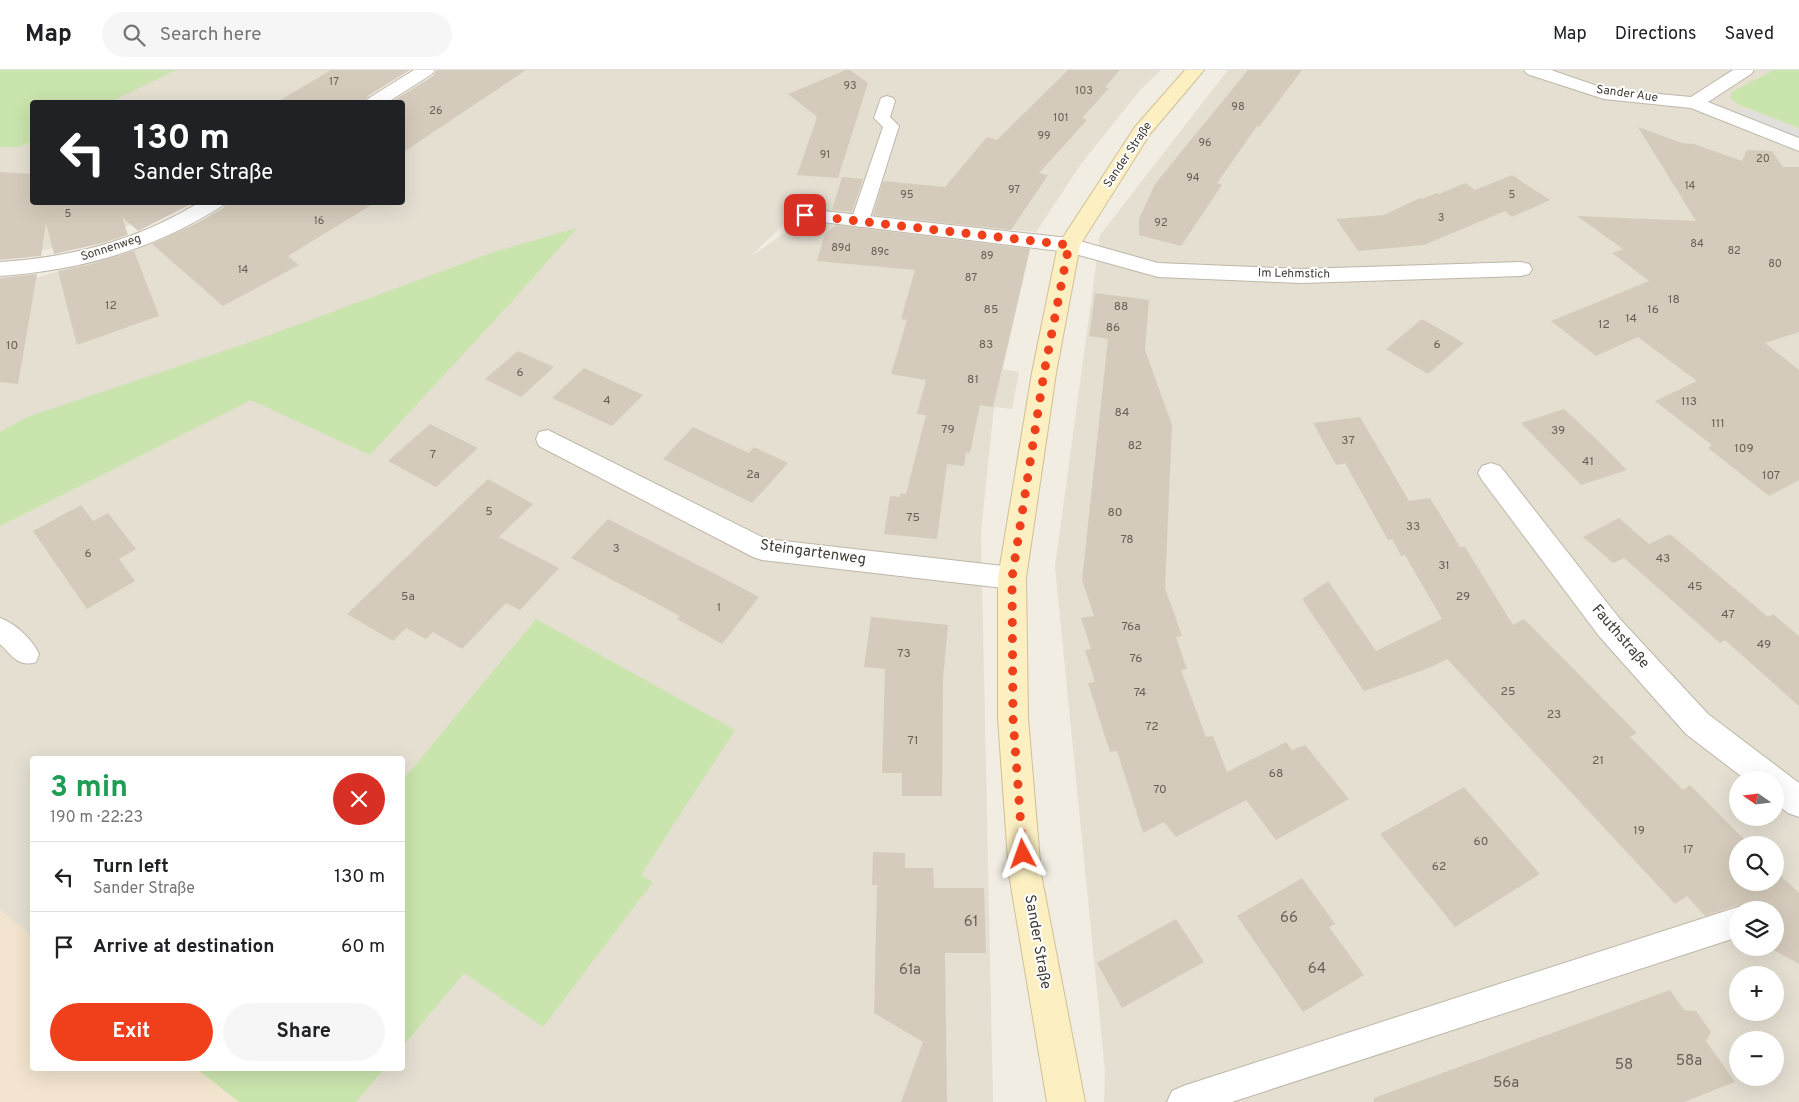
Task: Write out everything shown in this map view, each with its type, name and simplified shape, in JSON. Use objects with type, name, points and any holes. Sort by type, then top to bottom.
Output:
[{"type":"main road","name":"Sander Straße","points":[[1066,1102],[1025,874],[1013,718],[1012,578],[1044,373],[1069,245],[1142,131],[1195,70]]},
{"type":"street","points":[[379,100],[426,70]]},
{"type":"street","name":"Sander Aue","points":[[1533,70],[1604,94],[1694,103],[1799,145]]},
{"type":"street","points":[[1694,103],[1745,70]]},
{"type":"street","name":"Sonnenweg","points":[[0,269],[38,266],[102,253],[160,231],[209,205]]},
{"type":"street","points":[[805,215],[1069,245]]},
{"type":"street","name":"Im Lehmstich","points":[[1069,245],[1158,270],[1302,276],[1521,269]]},
{"type":"street","name":"Steingartenweg","points":[[548,439],[762,549],[1012,578]]},
{"type":"street","name":"Fauthstraße","points":[[1491,473],[1609,628],[1697,724],[1758,771]]},
{"type":"street","points":[[1784,791],[1799,802]]},
{"type":"lane","points":[[860,221],[891,126],[882,118],[887,101]]},
{"type":"lane","points":[[0,628],[27,654]]},
{"type":"lane","points":[[1183,1102],[1729,925]]},
{"type":"shaded area","points":[[0,70],[402,70],[353,100],[30,100],[30,205],[178,205],[109,233],[65,246],[20,255],[0,256]]},
{"type":"shaded area","points":[[449,70],[1161,70],[1141,89],[1081,164],[1036,232],[796,212],[750,257],[802,221],[1032,241],[1003,369],[1019,372],[1012,409],[994,407],[981,532],[993,1102],[239,1102],[200,1071],[405,1071],[405,756],[30,756],[30,934],[0,910],[0,285],[19,283],[140,247],[206,220],[235,205],[405,205],[405,100],[402,100]]},
{"type":"shaded area","points":[[1228,70],[1799,70],[1799,1102],[1104,1102],[1105,1071],[1055,567],[1100,235]]},
{"type":"shaded area","points":[[1749,110],[1799,130],[1799,140],[1729,111]]},
{"type":"shaded area","points":[[0,910],[30,934],[30,1071],[200,1071],[239,1102],[0,1102]]},
{"type":"green space","points":[[0,70],[176,70],[114,100],[30,100],[30,142],[19,147],[0,147]]},
{"type":"green space","points":[[1774,70],[1799,70],[1799,128],[1740,105],[1730,98],[1732,92]]},
{"type":"green space","points":[[577,228],[370,455],[251,400],[0,526],[0,432],[27,417],[245,344],[497,251]]},
{"type":"green space","points":[[536,619],[735,730],[641,875],[653,882],[543,1027],[464,973],[405,1044],[405,778]]},
{"type":"green space","points":[[200,1071],[382,1071],[356,1102],[239,1102]]},
{"type":"building","points":[[331,70],[410,70],[368,96],[366,100],[280,100]]},
{"type":"building","points":[[437,70],[526,70],[405,151],[405,100],[394,100],[433,76]]},
{"type":"building","points":[[850,70],[868,83],[838,178],[797,175],[817,117],[788,94]]},
{"type":"building","points":[[1068,70],[1120,70],[1105,87],[1109,88],[1082,118],[1087,120],[1039,173],[1048,175],[1011,230],[873,215],[883,181],[945,187],[987,137],[997,140]]},
{"type":"building","points":[[1248,70],[1302,70],[1259,127],[1257,126],[1217,183],[1222,185],[1181,246],[1139,235],[1139,219],[1155,184]]},
{"type":"building","points":[[1638,127],[1682,143],[1694,144],[1742,161],[1747,150],[1772,151],[1783,167],[1799,167],[1799,332],[1765,343],[1799,370],[1799,480],[1769,496],[1708,448],[1712,445],[1655,401],[1697,381],[1638,337],[1596,356],[1551,321],[1649,281],[1612,253],[1623,249],[1577,216],[1696,221]]},
{"type":"building","points":[[0,172],[30,174],[30,205],[189,205],[138,231],[122,217],[128,235],[103,243],[54,254],[46,223],[41,256],[0,260]]},
{"type":"building","points":[[1512,175],[1550,200],[1512,217],[1505,211],[1424,245],[1358,251],[1336,219],[1384,215],[1420,198],[1439,194],[1465,183],[1475,190]]},
{"type":"building","points":[[842,177],[863,179],[852,212],[832,210]]},
{"type":"building","points":[[225,205],[371,205],[288,256],[299,265],[223,306],[152,244],[197,223]]},
{"type":"building","points":[[835,225],[1030,249],[993,407],[980,405],[970,453],[966,452],[964,466],[947,464],[937,539],[884,534],[890,496],[900,497],[900,493],[906,494],[926,415],[917,414],[926,380],[891,374],[907,320],[901,319],[915,270],[817,261],[824,237]]},
{"type":"building","points":[[134,251],[159,316],[77,345],[58,271],[88,265]]},
{"type":"building","points":[[37,274],[18,384],[0,382],[0,278]]},
{"type":"building","points":[[1095,293],[1149,300],[1145,350],[1172,425],[1165,588],[1182,636],[1176,637],[1187,669],[1181,670],[1206,737],[1213,736],[1227,772],[1286,742],[1292,750],[1305,745],[1349,799],[1276,840],[1246,800],[1176,837],[1164,822],[1143,833],[1117,751],[1110,752],[1088,683],[1095,682],[1085,650],[1091,649],[1081,618],[1094,616],[1082,580],[1108,339],[1089,336]]},
{"type":"building","points":[[1422,319],[1464,343],[1428,374],[1386,349]]},
{"type":"building","points":[[518,351],[554,367],[521,397],[485,379]]},
{"type":"building","points":[[584,368],[643,395],[612,426],[552,398]]},
{"type":"building","points":[[1564,409],[1627,470],[1581,485],[1521,423]]},
{"type":"building","points":[[1360,417],[1409,501],[1430,498],[1460,547],[1465,547],[1513,625],[1524,619],[1637,733],[1630,737],[1683,790],[1690,785],[1741,836],[1729,836],[1729,891],[1784,891],[1784,879],[1799,893],[1799,964],[1784,956],[1784,901],[1729,901],[1729,908],[1705,916],[1687,896],[1675,904],[1447,659],[1429,668],[1364,691],[1302,599],[1328,581],[1376,651],[1442,619],[1405,555],[1401,556],[1392,539],[1388,540],[1345,463],[1336,465],[1313,423]]},
{"type":"building","points":[[430,424],[478,448],[436,487],[388,461]]},
{"type":"building","points":[[693,427],[749,453],[754,447],[788,463],[752,503],[663,459]]},
{"type":"building","points":[[488,479],[533,504],[499,537],[559,568],[520,610],[506,603],[462,649],[433,632],[426,639],[406,628],[393,641],[347,614]]},
{"type":"building","points":[[81,505],[93,521],[108,513],[136,549],[119,559],[135,581],[87,609],[33,531]]},
{"type":"building","points":[[1619,518],[1649,544],[1670,534],[1768,617],[1773,614],[1799,636],[1799,706],[1725,640],[1720,643],[1624,558],[1613,563],[1583,537]]},
{"type":"building","points":[[608,519],[759,597],[722,644],[677,619],[680,616],[571,558]]},
{"type":"building","points":[[871,617],[948,625],[943,679],[942,796],[902,796],[902,773],[882,773],[885,669],[864,667]]},
{"type":"building","points":[[1464,787],[1540,874],[1455,927],[1380,834]]},
{"type":"building","points":[[873,852],[905,853],[905,868],[933,868],[934,888],[984,888],[986,953],[945,953],[947,1102],[901,1102],[923,1042],[874,1013],[877,885],[872,885]]},
{"type":"building","points":[[1302,878],[1335,924],[1329,927],[1364,975],[1303,1012],[1237,916]]},
{"type":"building","points":[[1176,919],[1204,962],[1122,1008],[1097,963]]},
{"type":"building","points":[[1670,990],[1684,1010],[1696,1011],[1711,1032],[1706,1041],[1729,1074],[1729,1084],[1684,1102],[1374,1102],[1374,1098]]},
{"type":"route","points":[[805,215],[942,229],[1069,245],[1044,373],[1012,578],[1013,718],[1023,854]]}]
